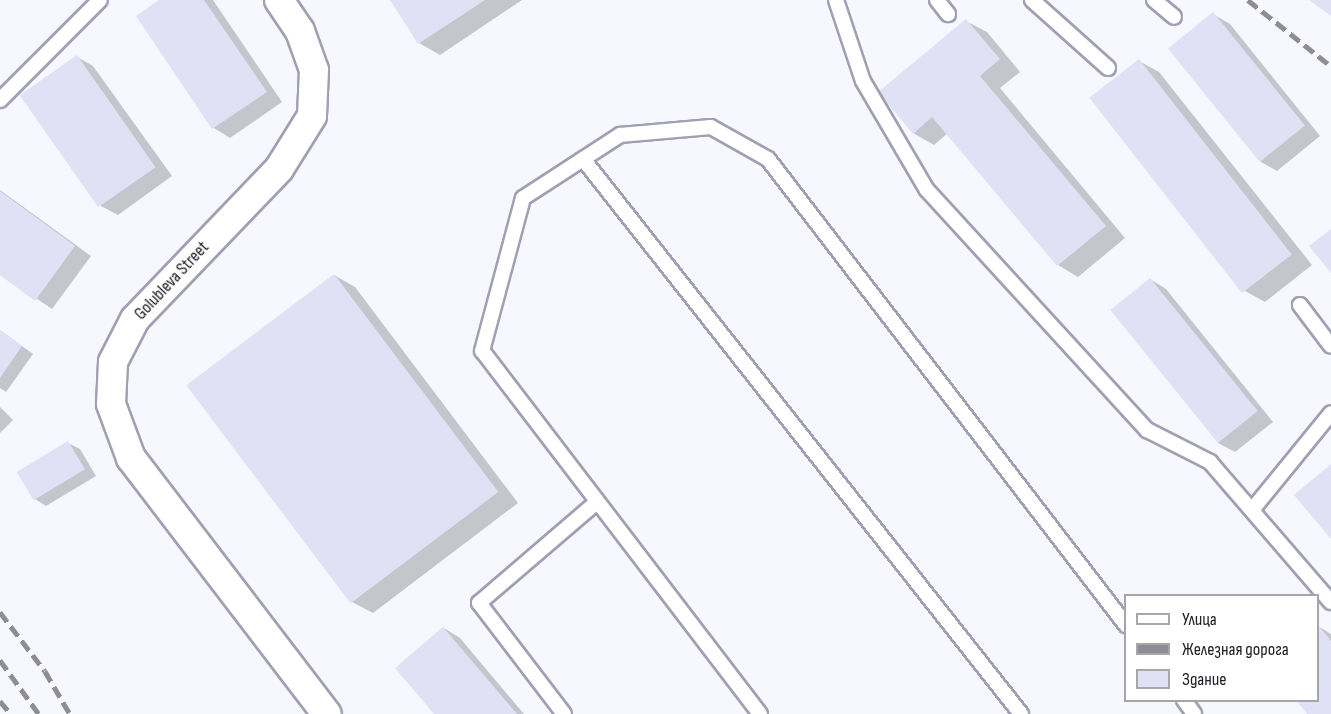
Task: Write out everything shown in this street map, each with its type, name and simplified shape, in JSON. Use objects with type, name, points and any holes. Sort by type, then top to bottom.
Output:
[{"type":"street","name":"Golubleva Street","points":[[279,0],[300,31],[314,70],[312,116],[279,169],[135,319],[113,362],[111,404],[131,458],[327,714]]},
{"type":"lane","points":[[836,0],[863,81],[927,190],[1146,430],[1210,462],[1331,602]]},
{"type":"lane","points":[[937,0],[948,14]]},
{"type":"lane","points":[[1032,0],[1108,68]]},
{"type":"lane","points":[[1154,0],[1174,17]]},
{"type":"lane","points":[[0,99],[93,3]]},
{"type":"lane","points":[[760,714],[482,351],[523,198],[620,135],[711,127],[768,159],[1124,623]]},
{"type":"lane","points":[[583,159],[1022,714]]},
{"type":"lane","points":[[1300,305],[1331,346]]},
{"type":"lane","points":[[1252,510],[1331,412]]},
{"type":"lane","points":[[564,714],[479,603],[597,502]]},
{"type":"building","points":[[159,0],[204,0],[267,92],[212,129],[136,16]]},
{"type":"building","points":[[390,0],[485,0],[418,44]]},
{"type":"building","points":[[1309,0],[1331,0],[1331,16]]},
{"type":"building","points":[[1213,12],[1305,125],[1260,162],[1168,49]]},
{"type":"building","points":[[966,19],[1000,59],[980,76],[1106,226],[1057,266],[932,117],[913,134],[878,92]]},
{"type":"building","points":[[77,55],[156,167],[98,207],[20,95]]},
{"type":"building","points":[[1139,59],[1292,254],[1242,293],[1089,98]]},
{"type":"building","points":[[0,191],[75,246],[35,301],[0,275]]},
{"type":"building","points":[[1331,229],[1331,273],[1309,246]]},
{"type":"building","points":[[334,274],[498,492],[351,603],[186,385]]},
{"type":"building","points":[[1150,278],[1258,411],[1218,443],[1110,310]]},
{"type":"building","points":[[0,330],[22,346],[0,378]]},
{"type":"building","points":[[68,441],[85,469],[34,500],[17,472]]},
{"type":"building","points":[[1331,464],[1331,539],[1294,495]]},
{"type":"building","points":[[1319,626],[1331,641],[1331,714],[1307,714],[1298,702],[1319,702]]},
{"type":"building","points":[[443,627],[517,714],[434,714],[395,668]]},
{"type":"railway","points":[[1248,0],[1331,66]]},
{"type":"railway","points":[[0,612],[45,671],[70,714]]},
{"type":"railway","points":[[0,660],[39,714]]},
{"type":"railway","points":[[0,701],[11,714]]}]
